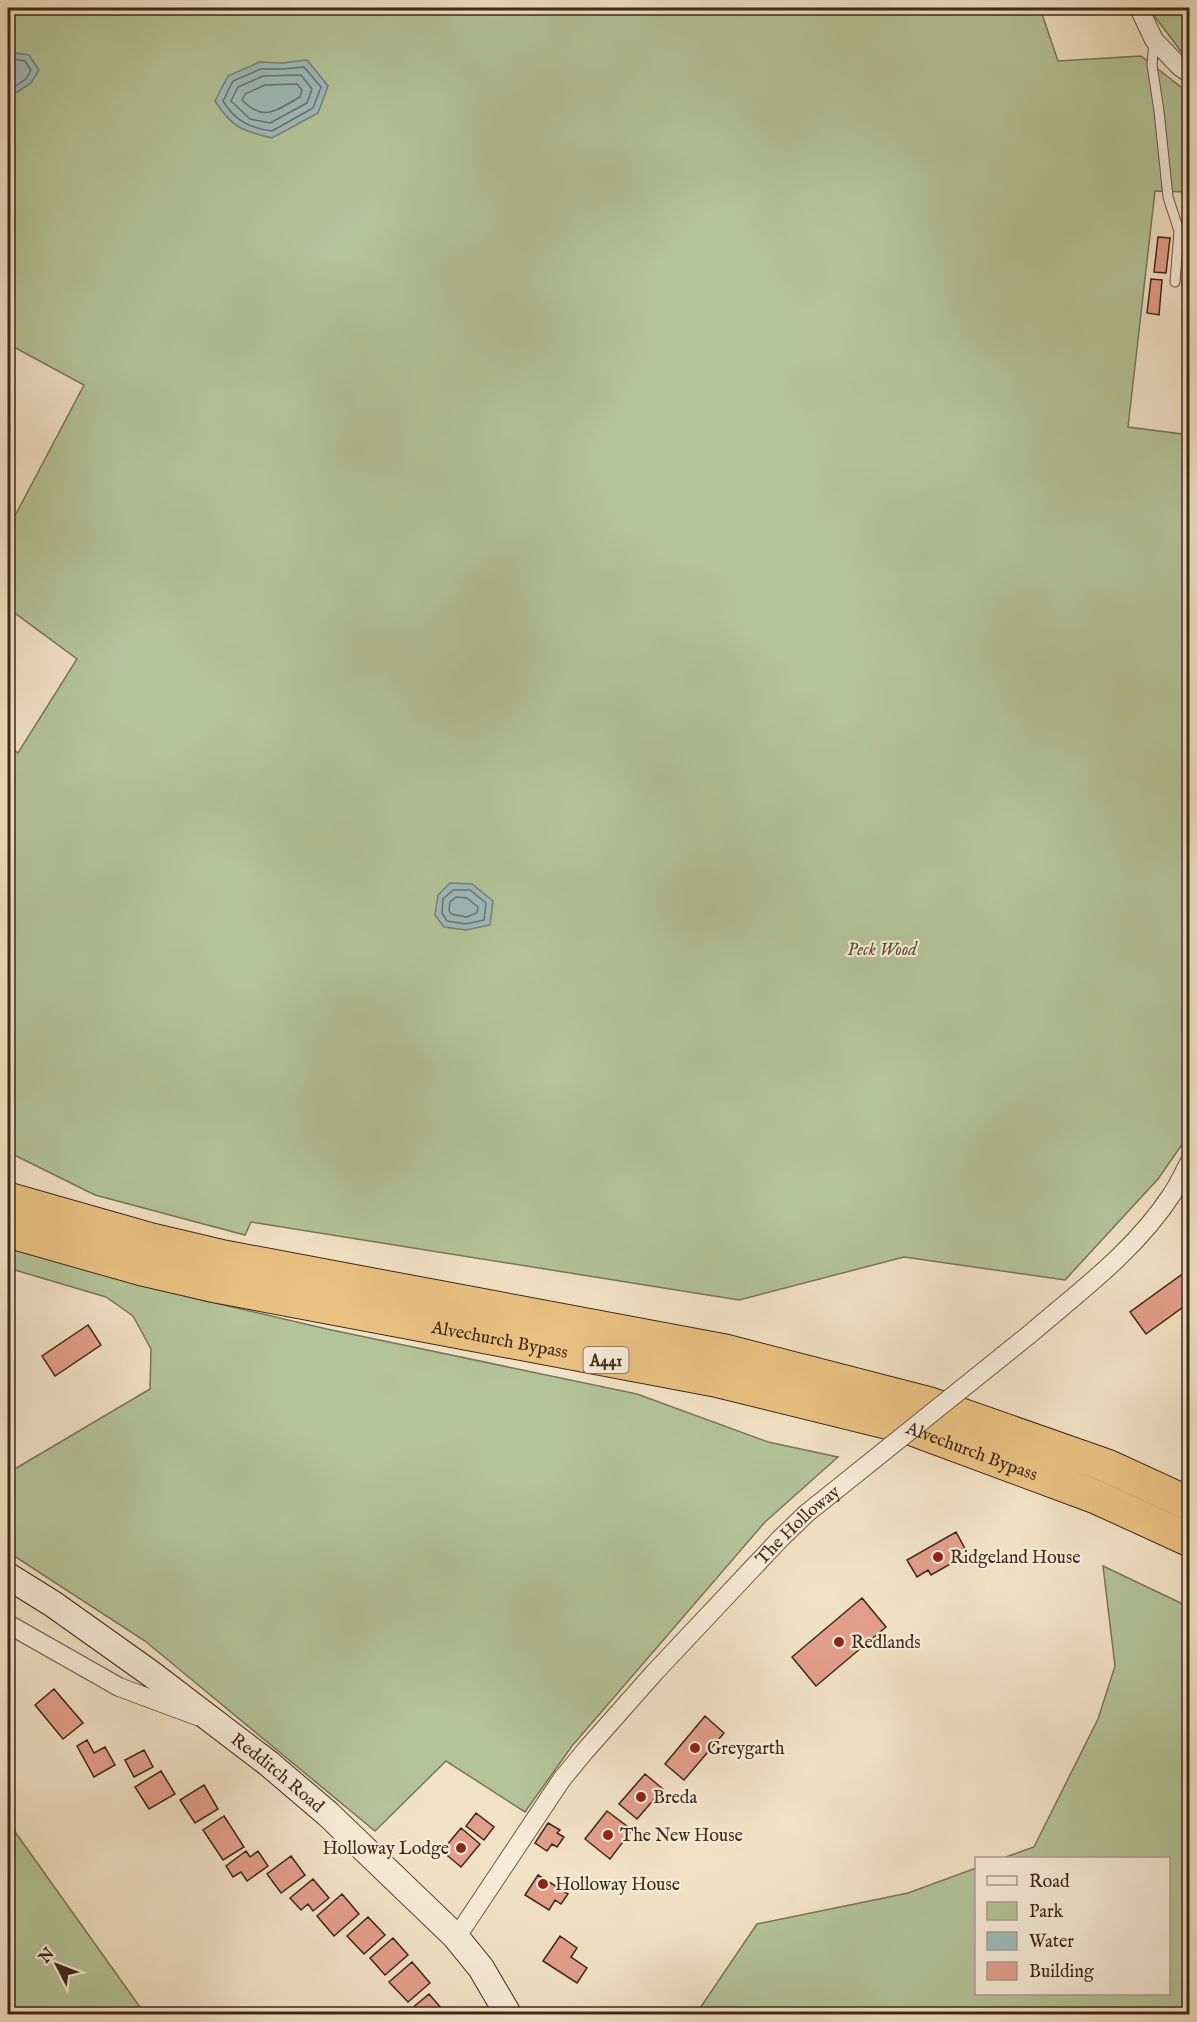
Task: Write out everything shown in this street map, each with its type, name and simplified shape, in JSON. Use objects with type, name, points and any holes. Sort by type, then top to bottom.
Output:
[{"type":"highway","name":"Alvechurch Bypass","points":[[8,1199],[152,1240],[224,1257],[726,1351],[930,1404],[1107,1466],[1190,1504]]},
{"type":"highway","name":"Alvechurch Bypass","points":[[8,1231],[142,1269],[211,1285],[715,1380],[910,1428],[1096,1497],[1190,1540]]},
{"type":"main road","name":"Redditch Road","points":[[8,1576],[53,1604],[150,1673],[268,1763],[328,1814],[455,1936],[481,1968],[508,2014]]},
{"type":"street","points":[[1139,8],[1155,40],[1180,67],[1190,74]]},
{"type":"street","name":"The Holloway","points":[[455,1936],[562,1779],[621,1708],[780,1539],[807,1513],[1030,1334],[1109,1266],[1143,1231],[1172,1193],[1190,1161]]},
{"type":"street","points":[[8,1624],[119,1687],[213,1722]]},
{"type":"lane","points":[[1155,40],[1152,64],[1168,197],[1179,231],[1174,282]]},
{"type":"green space","name":"Peck Wood","points":[[8,8],[1040,8],[1058,61],[1141,56],[1190,94],[1189,192],[1155,191],[1128,427],[1190,435],[1190,1133],[1158,1179],[1065,1280],[904,1257],[739,1300],[251,1222],[245,1235],[95,1195],[8,1152],[8,745],[18,753],[77,659],[8,608],[8,529],[84,385],[12,346],[8,352]]},
{"type":"green space","points":[[1150,8],[1189,8],[1189,59],[1183,54]]},
{"type":"green space","points":[[8,1245],[190,1297],[327,1329],[637,1394],[768,1442],[838,1457],[765,1522],[572,1746],[525,1812],[446,1761],[375,1831],[145,1641],[8,1552],[8,1473],[150,1389],[151,1349],[133,1316],[106,1297],[8,1268]]},
{"type":"green space","points":[[1103,1566],[1189,1607],[1189,2014],[696,2014],[757,1924],[908,1893],[975,1868],[975,1995],[1170,1995],[1170,1857],[1006,1857],[1034,1847],[1098,1719],[1115,1666]]},
{"type":"green space","points":[[8,1822],[145,2014],[8,2014]]},
{"type":"water","points":[[8,52],[29,55],[39,70],[31,83],[8,98]]},
{"type":"water","points":[[307,60],[328,86],[318,113],[272,138],[239,127],[227,117],[215,101],[228,76],[260,62],[282,63]]},
{"type":"water","points":[[450,883],[472,884],[493,901],[490,925],[466,930],[444,927],[435,915],[438,895]]},
{"type":"building","points":[[1158,237],[1170,238],[1166,273],[1154,272]]},
{"type":"building","points":[[1151,279],[1162,280],[1159,315],[1147,313]]},
{"type":"building","points":[[1188,1270],[1190,1272],[1190,1302],[1146,1334],[1130,1312]]},
{"type":"building","points":[[88,1325],[101,1345],[55,1376],[42,1356]]},
{"type":"building","name":"Ridgeland House","points":[[956,1532],[968,1554],[931,1575],[928,1570],[917,1577],[907,1560]]},
{"type":"building","name":"Redlands","points":[[862,1598],[886,1627],[816,1686],[792,1657]]},
{"type":"building","points":[[54,1689],[83,1723],[63,1739],[35,1705]]},
{"type":"building","name":"Greygarth","points":[[705,1716],[724,1733],[684,1780],[665,1764]]},
{"type":"building","points":[[87,1740],[94,1753],[105,1747],[115,1765],[94,1777],[77,1746]]},
{"type":"building","points":[[144,1750],[153,1767],[134,1777],[125,1760]]},
{"type":"building","points":[[161,1771],[175,1794],[149,1809],[135,1787]]},
{"type":"building","name":"Breda","points":[[645,1774],[663,1789],[637,1819],[619,1804]]},
{"type":"building","points":[[204,1785],[218,1809],[195,1823],[180,1800]]},
{"type":"building","name":"The New House","points":[[607,1811],[632,1830],[610,1859],[585,1839]]},
{"type":"building","points":[[476,1813],[494,1827],[484,1840],[466,1826]]},
{"type":"building","points":[[224,1816],[244,1847],[223,1860],[203,1830]]},
{"type":"building","points":[[548,1823],[560,1830],[557,1833],[564,1837],[557,1847],[552,1844],[547,1851],[535,1843]]},
{"type":"building","name":"Holloway Lodge","points":[[461,1828],[480,1844],[461,1867],[442,1851]]},
{"type":"building","points":[[246,1851],[250,1857],[258,1851],[268,1866],[247,1881],[241,1872],[233,1877],[226,1866]]},
{"type":"building","points":[[291,1856],[305,1875],[281,1893],[267,1874]]},
{"type":"building","name":"Holloway House","points":[[538,1875],[568,1894],[561,1904],[555,1900],[549,1910],[525,1895]]},
{"type":"building","points":[[313,1879],[329,1898],[313,1911],[308,1904],[301,1910],[290,1898]]},
{"type":"building","points":[[342,1894],[359,1914],[334,1936],[317,1916]]},
{"type":"building","points":[[368,1917],[385,1935],[364,1954],[347,1936]]},
{"type":"building","points":[[560,1936],[577,1948],[571,1957],[587,1968],[577,1983],[543,1961]]},
{"type":"building","points":[[393,1938],[408,1955],[385,1975],[370,1958]]},
{"type":"building","points":[[412,1962],[430,1983],[408,2002],[389,1982]]},
{"type":"building","points":[[429,1994],[442,2009],[436,2014],[405,2014]]},
{"type":"place","name":"Ridgeland House","points":[[938,1557]]},
{"type":"place","name":"Redlands","points":[[839,1642]]},
{"type":"place","name":"Greygarth","points":[[695,1748]]},
{"type":"place","name":"Breda","points":[[641,1797]]},
{"type":"place","name":"The New House","points":[[608,1835]]},
{"type":"place","name":"Holloway Lodge","points":[[461,1848]]},
{"type":"place","name":"Holloway House","points":[[543,1884]]}]
